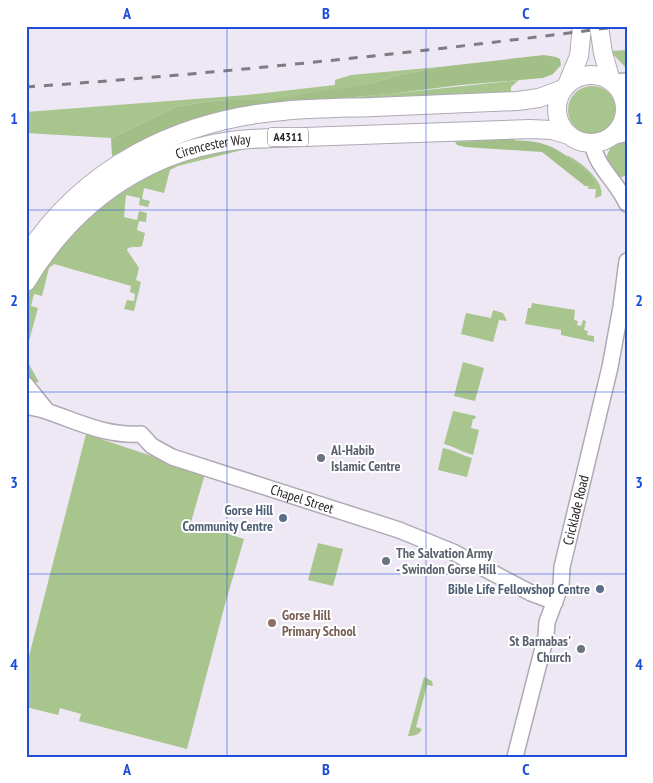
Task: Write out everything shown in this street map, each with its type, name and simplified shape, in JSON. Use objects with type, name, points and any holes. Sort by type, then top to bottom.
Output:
[{"type":"main road","points":[[569,135],[561,123],[557,110],[558,102],[579,56],[582,26]]},
{"type":"main road","points":[[600,26],[602,48],[622,93],[626,107],[625,115],[619,128],[600,140]]},
{"type":"main road","name":"A4311","points":[[565,87],[580,76],[588,75],[617,81]]},
{"type":"main road","name":"Cirencester Way","points":[[26,256],[66,206],[98,177],[138,152],[185,132],[229,120],[282,111],[528,100],[565,87]]},
{"type":"main road","name":"Cirencester Way","points":[[26,282],[52,244],[73,220],[96,199],[129,176],[150,165],[197,147],[217,142],[250,139],[530,129],[552,130],[569,135]]},
{"type":"main road","name":"A4311","points":[[569,135],[576,139],[600,140]]},
{"type":"street","points":[[627,133],[600,140],[597,159],[616,184],[627,204]]},
{"type":"street","name":"Cricklade Road","points":[[515,757],[546,636],[547,624],[561,585],[562,567],[610,367],[627,261]]},
{"type":"street","points":[[26,385],[47,411]]},
{"type":"street","name":"Chapel Street","points":[[26,406],[47,411],[102,430],[124,434],[141,434],[152,446],[172,456],[399,530],[453,552],[531,594],[555,602]]},
{"type":"green space","points":[[627,50],[627,69],[610,51]]},
{"type":"green space","points":[[544,55],[560,59],[561,65],[553,74],[543,78],[263,105],[178,125],[112,156],[111,138],[176,107],[226,100],[264,100],[293,96],[370,84],[395,76],[439,67]]},
{"type":"green space","points":[[439,67],[395,76],[370,84],[319,93],[264,100],[226,100],[176,107],[111,138],[26,133],[26,112],[247,95],[335,85],[335,80],[351,75]]},
{"type":"green space","points":[[519,80],[511,87],[511,95],[231,113],[178,125],[263,105]]},
{"type":"green space","points":[[592,86],[601,88],[609,93],[614,101],[616,110],[614,119],[609,127],[601,132],[592,134],[583,132],[575,127],[570,119],[568,110],[570,101],[575,93],[583,88]]},
{"type":"green space","points":[[511,136],[516,141],[418,142],[246,149],[178,166],[170,170],[164,193],[144,188],[142,199],[150,201],[148,207],[139,205],[140,198],[126,195],[124,217],[137,220],[139,211],[147,213],[146,222],[139,221],[137,230],[145,233],[142,246],[130,247],[127,250],[139,268],[136,280],[141,282],[134,311],[124,309],[127,300],[134,301],[135,294],[130,292],[131,286],[54,264],[49,268],[42,296],[34,294],[31,306],[38,308],[26,352],[26,297],[30,287],[73,226],[150,171],[212,149]]},
{"type":"green space","points":[[532,141],[558,150],[590,175],[594,182],[593,185],[585,186],[542,152],[465,147],[457,145],[455,142]]},
{"type":"green space","points":[[627,142],[627,175],[619,178],[612,172],[606,158],[611,146]]},
{"type":"green space","points":[[566,155],[590,172],[599,184],[601,196],[595,198],[596,189],[589,189],[587,186],[586,171]]},
{"type":"green space","points":[[532,303],[575,310],[574,320],[578,321],[577,325],[581,326],[583,320],[586,321],[584,330],[588,331],[587,335],[594,336],[594,342],[561,335],[561,330],[525,324],[528,308],[531,308]]},
{"type":"green space","points":[[493,310],[503,313],[507,321],[499,320],[493,342],[461,334],[466,313],[491,318]]},
{"type":"green space","points":[[26,359],[39,382],[33,383],[26,373]]},
{"type":"green space","points":[[463,362],[484,368],[475,401],[454,396]]},
{"type":"green space","points":[[453,411],[476,416],[473,419],[471,428],[479,430],[473,455],[444,444]]},
{"type":"green space","points":[[86,434],[205,474],[191,522],[244,539],[187,749],[79,721],[81,714],[60,708],[58,715],[26,707],[26,668]]},
{"type":"green space","points":[[443,448],[472,458],[467,477],[438,470]]},
{"type":"green space","points":[[318,543],[343,549],[333,586],[308,580]]},
{"type":"green space","points":[[424,677],[432,681],[433,686],[427,685],[416,727],[422,729],[416,735],[408,736]]},
{"type":"railway","points":[[26,87],[325,61],[623,26]]},
{"type":"place","name":"Al-Habib Islamic Centre","points":[[321,458]]},
{"type":"place","name":"Gorse Hill Community Centre","points":[[283,518]]},
{"type":"place","name":"The Salvation Army - Swindon Gorse Hill","points":[[386,561]]},
{"type":"place","name":"Bible Life Fellowshop Centre","points":[[600,589]]},
{"type":"place","name":"Gorse Hill Primary School","points":[[272,623]]},
{"type":"place","name":"St Barnabas' Church","points":[[581,649]]}]
